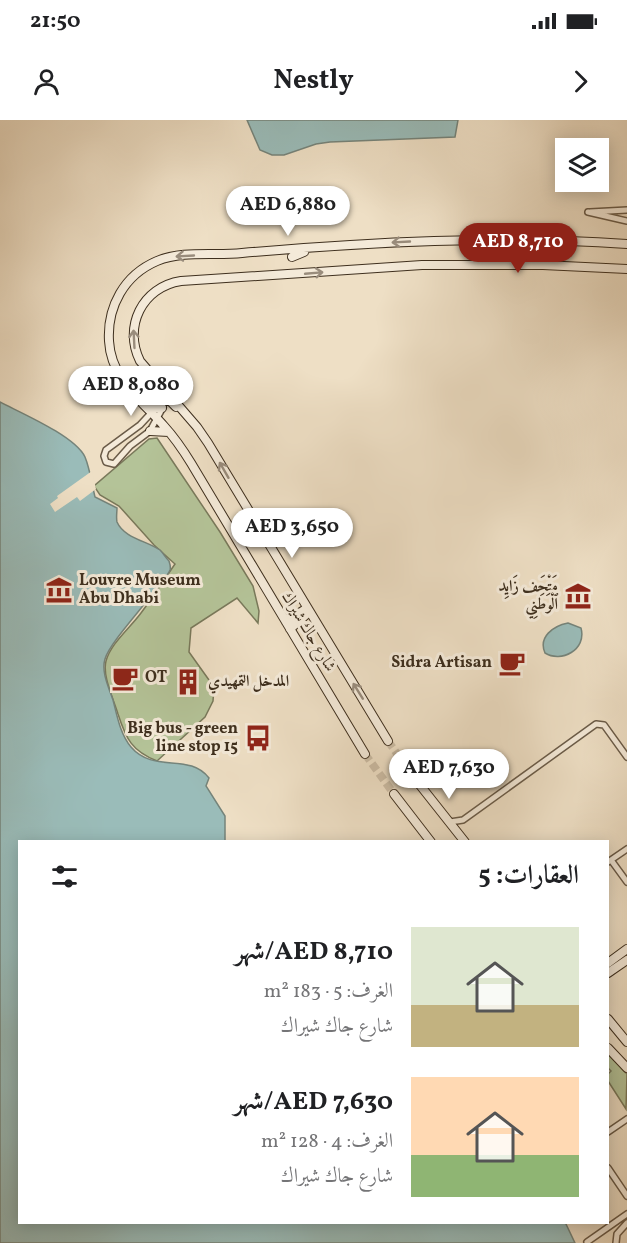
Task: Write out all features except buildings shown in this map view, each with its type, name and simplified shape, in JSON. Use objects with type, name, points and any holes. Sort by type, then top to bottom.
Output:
[{"type":"street","points":[[627,210],[588,212],[627,221]]},
{"type":"street","name":"شارع جاك شيراك","points":[[388,741],[197,428],[123,383],[110,353],[109,326],[116,301],[128,282],[151,264],[177,256],[292,253],[356,244],[448,240],[544,244],[623,244]]},
{"type":"street","points":[[543,261],[544,244]]},
{"type":"street","points":[[292,253],[293,270]]},
{"type":"street","name":"شارع جاك شيراك","points":[[365,754],[197,472],[170,432],[162,405],[135,350],[134,326],[140,309],[150,296],[169,284],[293,270],[543,261],[627,269]]},
{"type":"street","points":[[162,405],[150,431],[130,446],[114,464],[105,460],[106,450],[140,425],[162,405]]},
{"type":"street","points":[[150,431],[170,432]]},
{"type":"street","points":[[124,436],[130,446]]},
{"type":"street","points":[[288,625],[308,610]]},
{"type":"street","points":[[450,822],[463,820],[596,724],[604,725],[627,757]]},
{"type":"street","points":[[412,775],[464,840]]},
{"type":"street","points":[[394,794],[428,840]]},
{"type":"street","points":[[459,833],[463,820]]},
{"type":"street","points":[[627,849],[609,861],[627,882]]},
{"type":"street","points":[[609,955],[627,944]]},
{"type":"street","points":[[609,962],[627,949]]},
{"type":"street","points":[[609,972],[627,960]]},
{"type":"street","points":[[609,1020],[627,1042]]},
{"type":"street","points":[[609,1049],[627,1068]]},
{"type":"street","points":[[609,1131],[627,1119]]},
{"type":"street","points":[[609,1169],[624,1186],[627,1196]]},
{"type":"street","points":[[587,1242],[627,1214]]},
{"type":"street","points":[[609,1243],[627,1223]]},
{"type":"street","points":[[609,1226],[615,1239]]},
{"type":"green space","points":[[157,438],[253,586],[259,611],[258,623],[237,598],[191,628],[189,652],[214,687],[213,701],[205,717],[157,761],[141,753],[127,737],[109,688],[105,667],[112,648],[141,613],[175,564],[154,545],[119,506],[100,495],[94,486],[149,439]]},
{"type":"green space","points":[[609,1054],[627,1074],[626,1109],[609,1083],[611,1071]]},
{"type":"water","points":[[247,120],[458,120],[455,137],[330,142],[316,144],[284,155],[272,155],[260,150]]},
{"type":"water","points":[[0,402],[59,433],[79,449],[87,462],[95,497],[117,508],[117,522],[125,532],[160,550],[169,561],[168,574],[108,652],[104,664],[105,675],[122,730],[131,747],[150,760],[182,764],[201,770],[209,778],[206,786],[225,816],[225,840],[18,840],[18,1224],[566,1224],[575,1243],[0,1243]]},
{"type":"water","points":[[568,623],[581,628],[580,643],[571,653],[565,655],[551,656],[545,653],[543,647],[548,633]]},
{"type":"pier","points":[[92,471],[96,489],[80,501],[77,497],[55,512],[50,504],[58,498],[57,496]]},
{"type":"tunnel","points":[[388,741],[412,775]]},
{"type":"tunnel","points":[[365,754],[394,794]]},
{"type":"place","name":"Louvre Museum Abu Dhabi","points":[[59,590]]},
{"type":"place","name":"مَتْحَف زَايِد ٱلْوَطَنِي","points":[[578,596]]},
{"type":"place","name":"Sidra Artisan","points":[[512,663]]},
{"type":"place","name":"OT","points":[[125,678]]},
{"type":"place","name":"المدخل التمهيدي","points":[[188,682]]},
{"type":"place","name":"Big bus - green line stop 15","points":[[258,738]]}]
